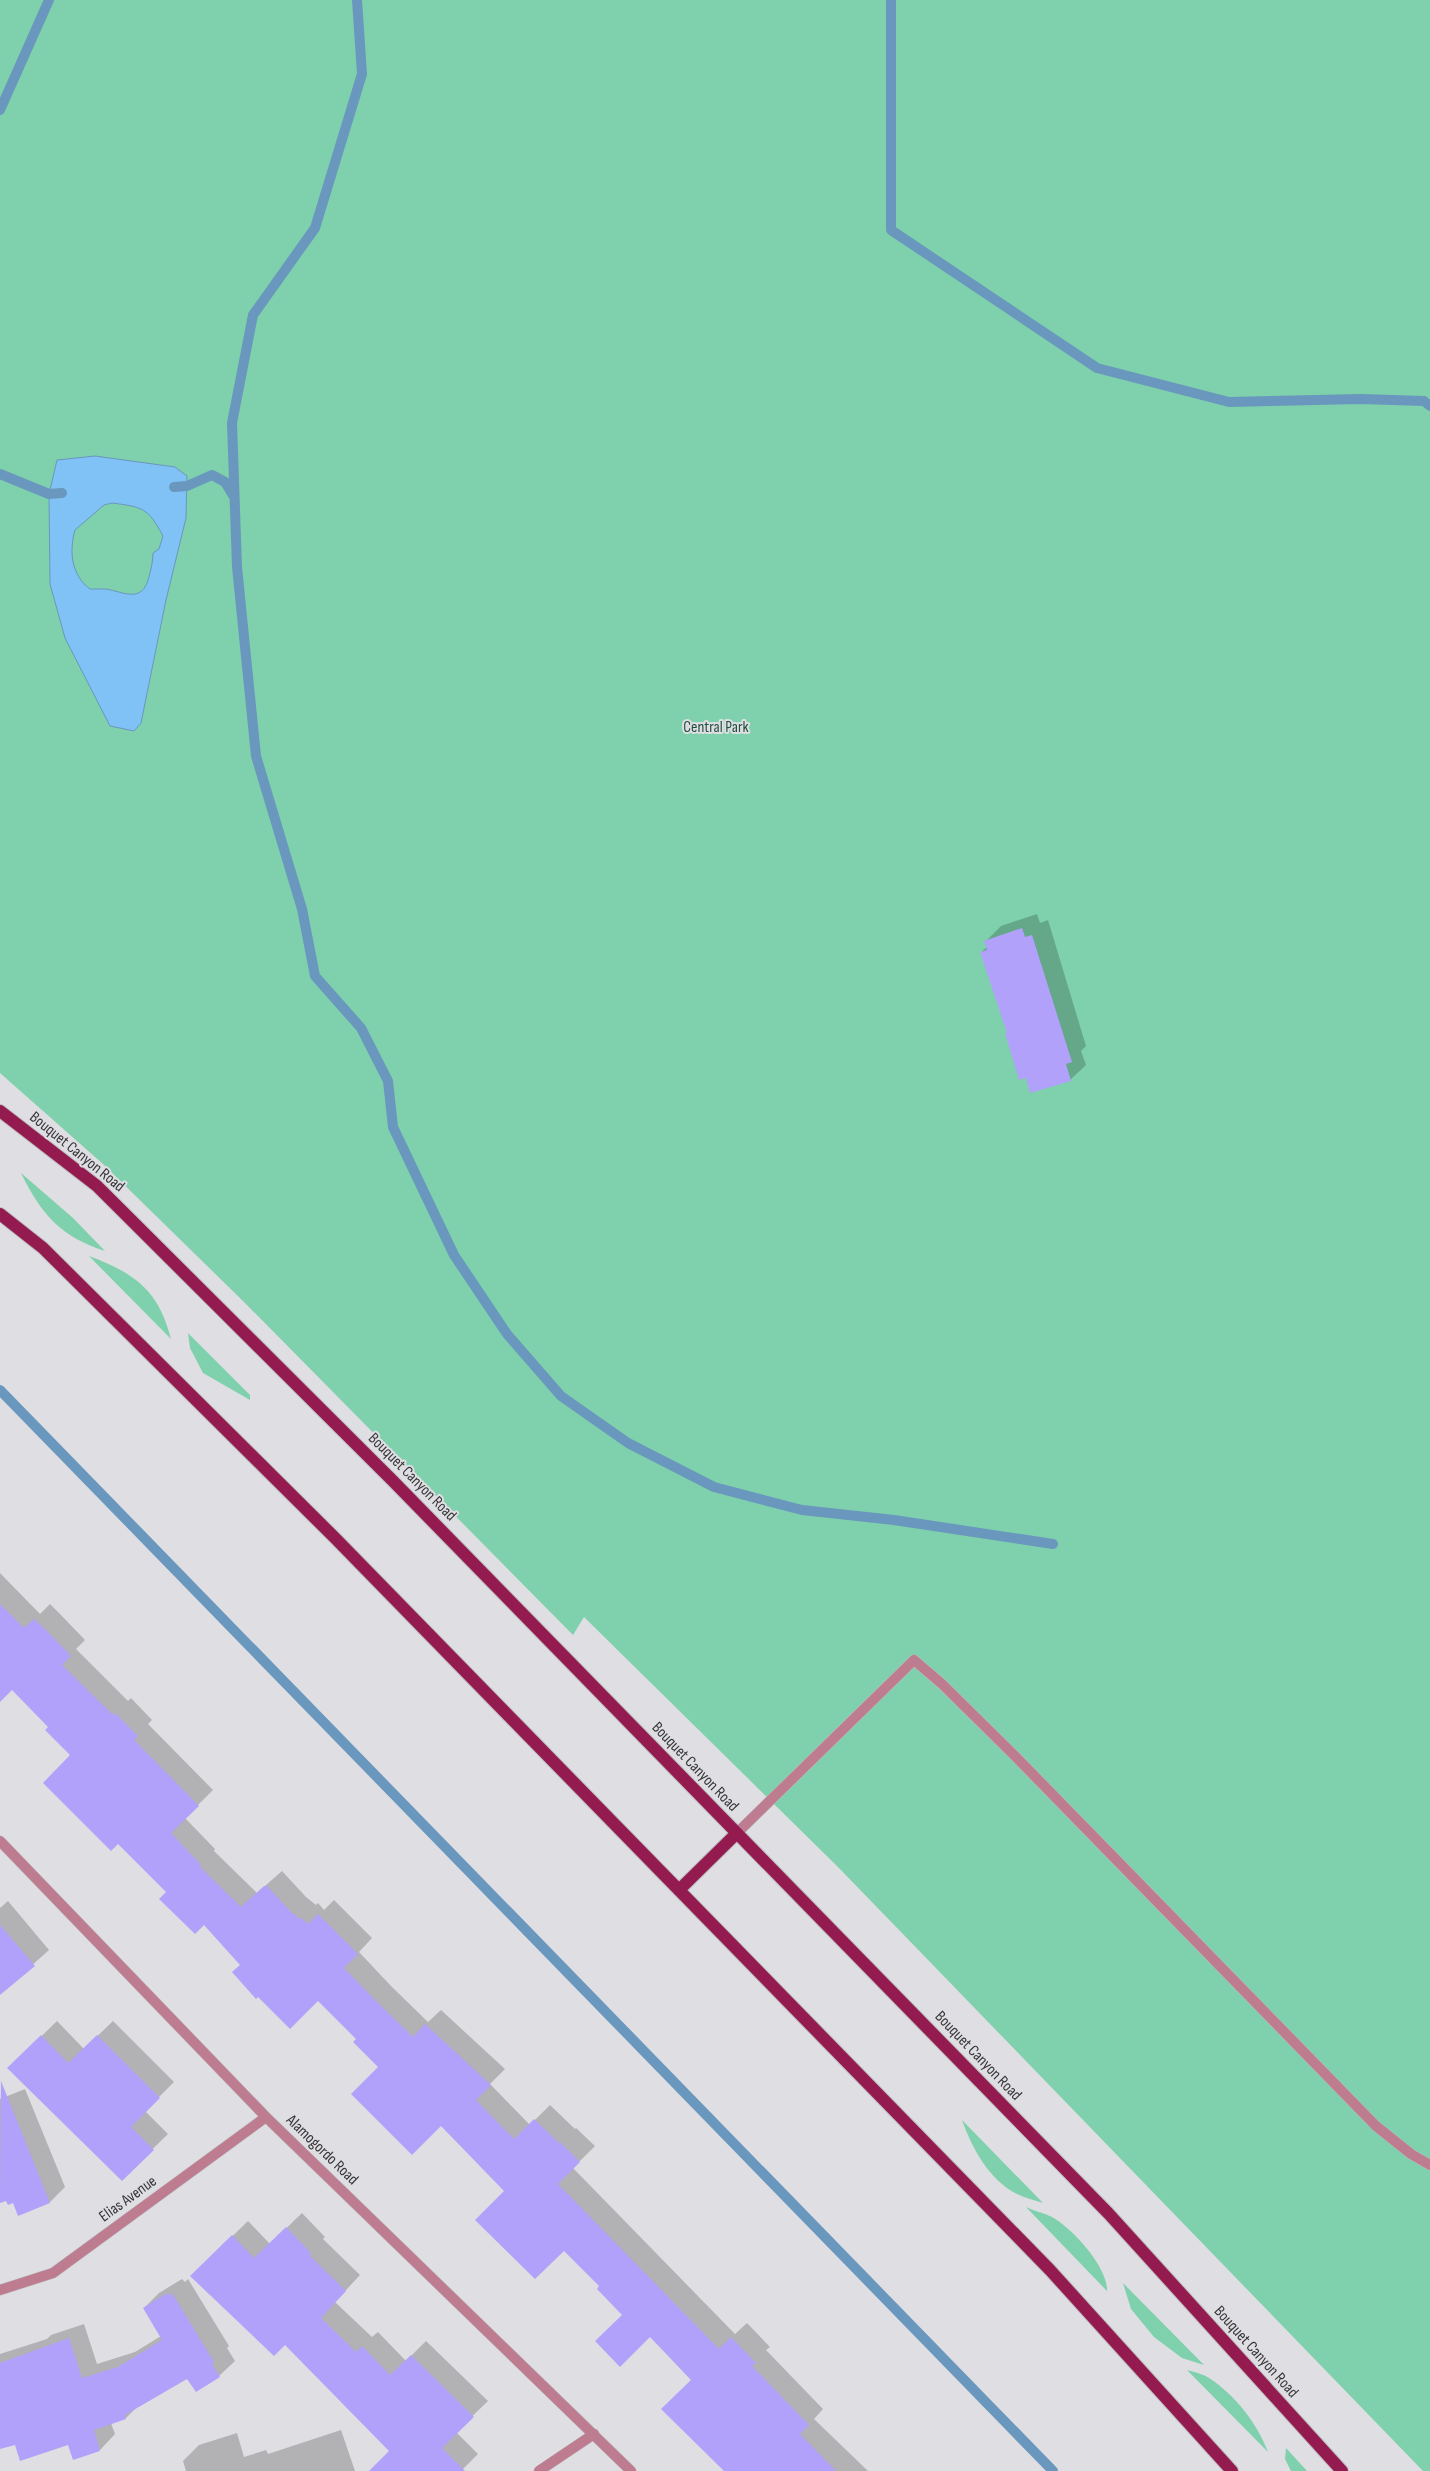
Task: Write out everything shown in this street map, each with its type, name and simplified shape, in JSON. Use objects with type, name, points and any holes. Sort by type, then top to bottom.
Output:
[{"type":"main road","name":"Bouquet Canyon Road","points":[[0,1111],[97,1186],[393,1482],[1109,2214],[1342,2471]]},
{"type":"main road","points":[[0,1214],[44,1248],[343,1546],[1050,2270],[1232,2471]]},
{"type":"main road","points":[[679,1890],[737,1833]]},
{"type":"street","points":[[737,1833],[914,1660],[942,1684],[1022,1763],[1376,2126],[1411,2154],[1430,2165]]},
{"type":"street","name":"Alamogordo Road","points":[[0,1841],[266,2117],[631,2471]]},
{"type":"street","name":"Elias Avenue","points":[[0,2290],[53,2274],[266,2117]]},
{"type":"street","points":[[539,2471],[594,2434]]},
{"type":"green space","name":"Central Park","points":[[0,0],[1430,0],[1430,2471],[1423,2471],[839,1868],[584,1617],[573,1635],[244,1302],[103,1164],[0,1073]]},
{"type":"green space","points":[[21,1173],[73,1218],[105,1251],[76,1239],[54,1222],[36,1201]]},
{"type":"green space","points":[[89,1256],[120,1269],[143,1286],[160,1308],[171,1339]]},
{"type":"green space","points":[[188,1333],[250,1395],[250,1400],[203,1373],[190,1348]]},
{"type":"green space","points":[[962,2120],[1043,2203],[1017,2194],[1007,2188],[990,2172],[976,2152]]},
{"type":"green space","points":[[1026,2207],[1052,2217],[1078,2239],[1102,2271],[1107,2291]]},
{"type":"green space","points":[[1123,2283],[1204,2365],[1182,2358],[1154,2337],[1131,2309]]},
{"type":"green space","points":[[1187,2370],[1209,2378],[1236,2401],[1258,2431],[1268,2452]]},
{"type":"green space","points":[[1286,2448],[1307,2471],[1291,2471],[1285,2459]]},
{"type":"water","points":[[95,456],[175,467],[187,476],[186,518],[166,600],[141,723],[134,731],[110,726],[65,638],[50,584],[49,494],[57,460]],"holes":[[[112,503],[131,506],[144,511],[153,520],[163,536],[159,549],[153,553],[146,585],[142,591],[137,593],[126,594],[106,589],[90,589],[75,570],[72,554],[75,530],[104,505]]]},
{"type":"building","points":[[1022,928],[1025,937],[1032,935],[1072,1062],[1066,1064],[1071,1081],[1030,1093],[1026,1078],[1019,1080],[1005,1033],[1007,1033],[980,952],[987,950],[984,941]]},
{"type":"building","points":[[0,1604],[24,1628],[34,1619],[45,1629],[71,1656],[62,1665],[113,1715],[115,1713],[138,1736],[134,1740],[199,1806],[171,1833],[201,1865],[200,1867],[241,1907],[264,1886],[267,1886],[291,1912],[308,1924],[318,1914],[358,1954],[344,1968],[376,2001],[413,2037],[425,2024],[491,2085],[476,2100],[514,2139],[534,2119],[560,2142],[580,2162],[558,2184],[719,2349],[731,2337],[756,2363],[752,2366],[809,2425],[800,2434],[836,2471],[724,2471],[661,2409],[691,2380],[650,2337],[620,2367],[595,2341],[622,2315],[597,2289],[599,2286],[564,2251],[535,2279],[475,2220],[504,2191],[441,2126],[412,2155],[351,2094],[378,2067],[353,2042],[356,2039],[318,2001],[290,2029],[258,1997],[256,1999],[232,1972],[240,1965],[204,1925],[195,1934],[159,1899],[166,1892],[118,1844],[111,1851],[43,1783],[70,1755],[45,1730],[48,1727],[12,1690],[0,1702]]},
{"type":"building","points":[[0,1925],[35,1966],[0,1995]]},
{"type":"building","points":[[41,2035],[68,2063],[97,2035],[160,2098],[131,2127],[154,2150],[122,2181],[7,2068]]},
{"type":"building","points":[[1,2081],[50,2203],[18,2216],[13,2203],[8,2205],[6,2201],[0,2203]]},
{"type":"building","points":[[286,2227],[311,2253],[309,2255],[346,2291],[321,2318],[356,2352],[362,2346],[390,2375],[411,2355],[474,2417],[442,2448],[465,2471],[369,2471],[389,2451],[285,2345],[274,2356],[190,2276],[232,2235],[254,2258]]},
{"type":"building","points":[[167,2293],[169,2296],[172,2293],[214,2362],[212,2364],[220,2377],[196,2392],[187,2379],[125,2415],[126,2419],[94,2430],[100,2451],[73,2460],[68,2445],[20,2461],[15,2445],[0,2449],[0,2363],[69,2338],[82,2378],[118,2367],[162,2340],[143,2308]]},
{"type":"waterway","points":[[0,110],[49,0]]},
{"type":"waterway","points":[[357,0],[362,74],[315,228],[253,315],[232,423],[237,567],[256,756],[302,909],[315,976],[361,1028],[388,1081],[393,1127],[454,1255],[507,1334],[561,1396],[628,1443],[714,1487],[802,1510],[894,1520],[1053,1544]]},
{"type":"waterway","points":[[891,0],[891,230],[1097,368],[1229,402],[1361,399],[1424,401],[1430,406]]},
{"type":"waterway","points":[[0,474],[49,494],[62,493]]},
{"type":"waterway","points":[[174,487],[187,486],[212,475],[225,482],[234,497]]},
{"type":"waterway","points":[[0,1390],[1053,2471]]}]
